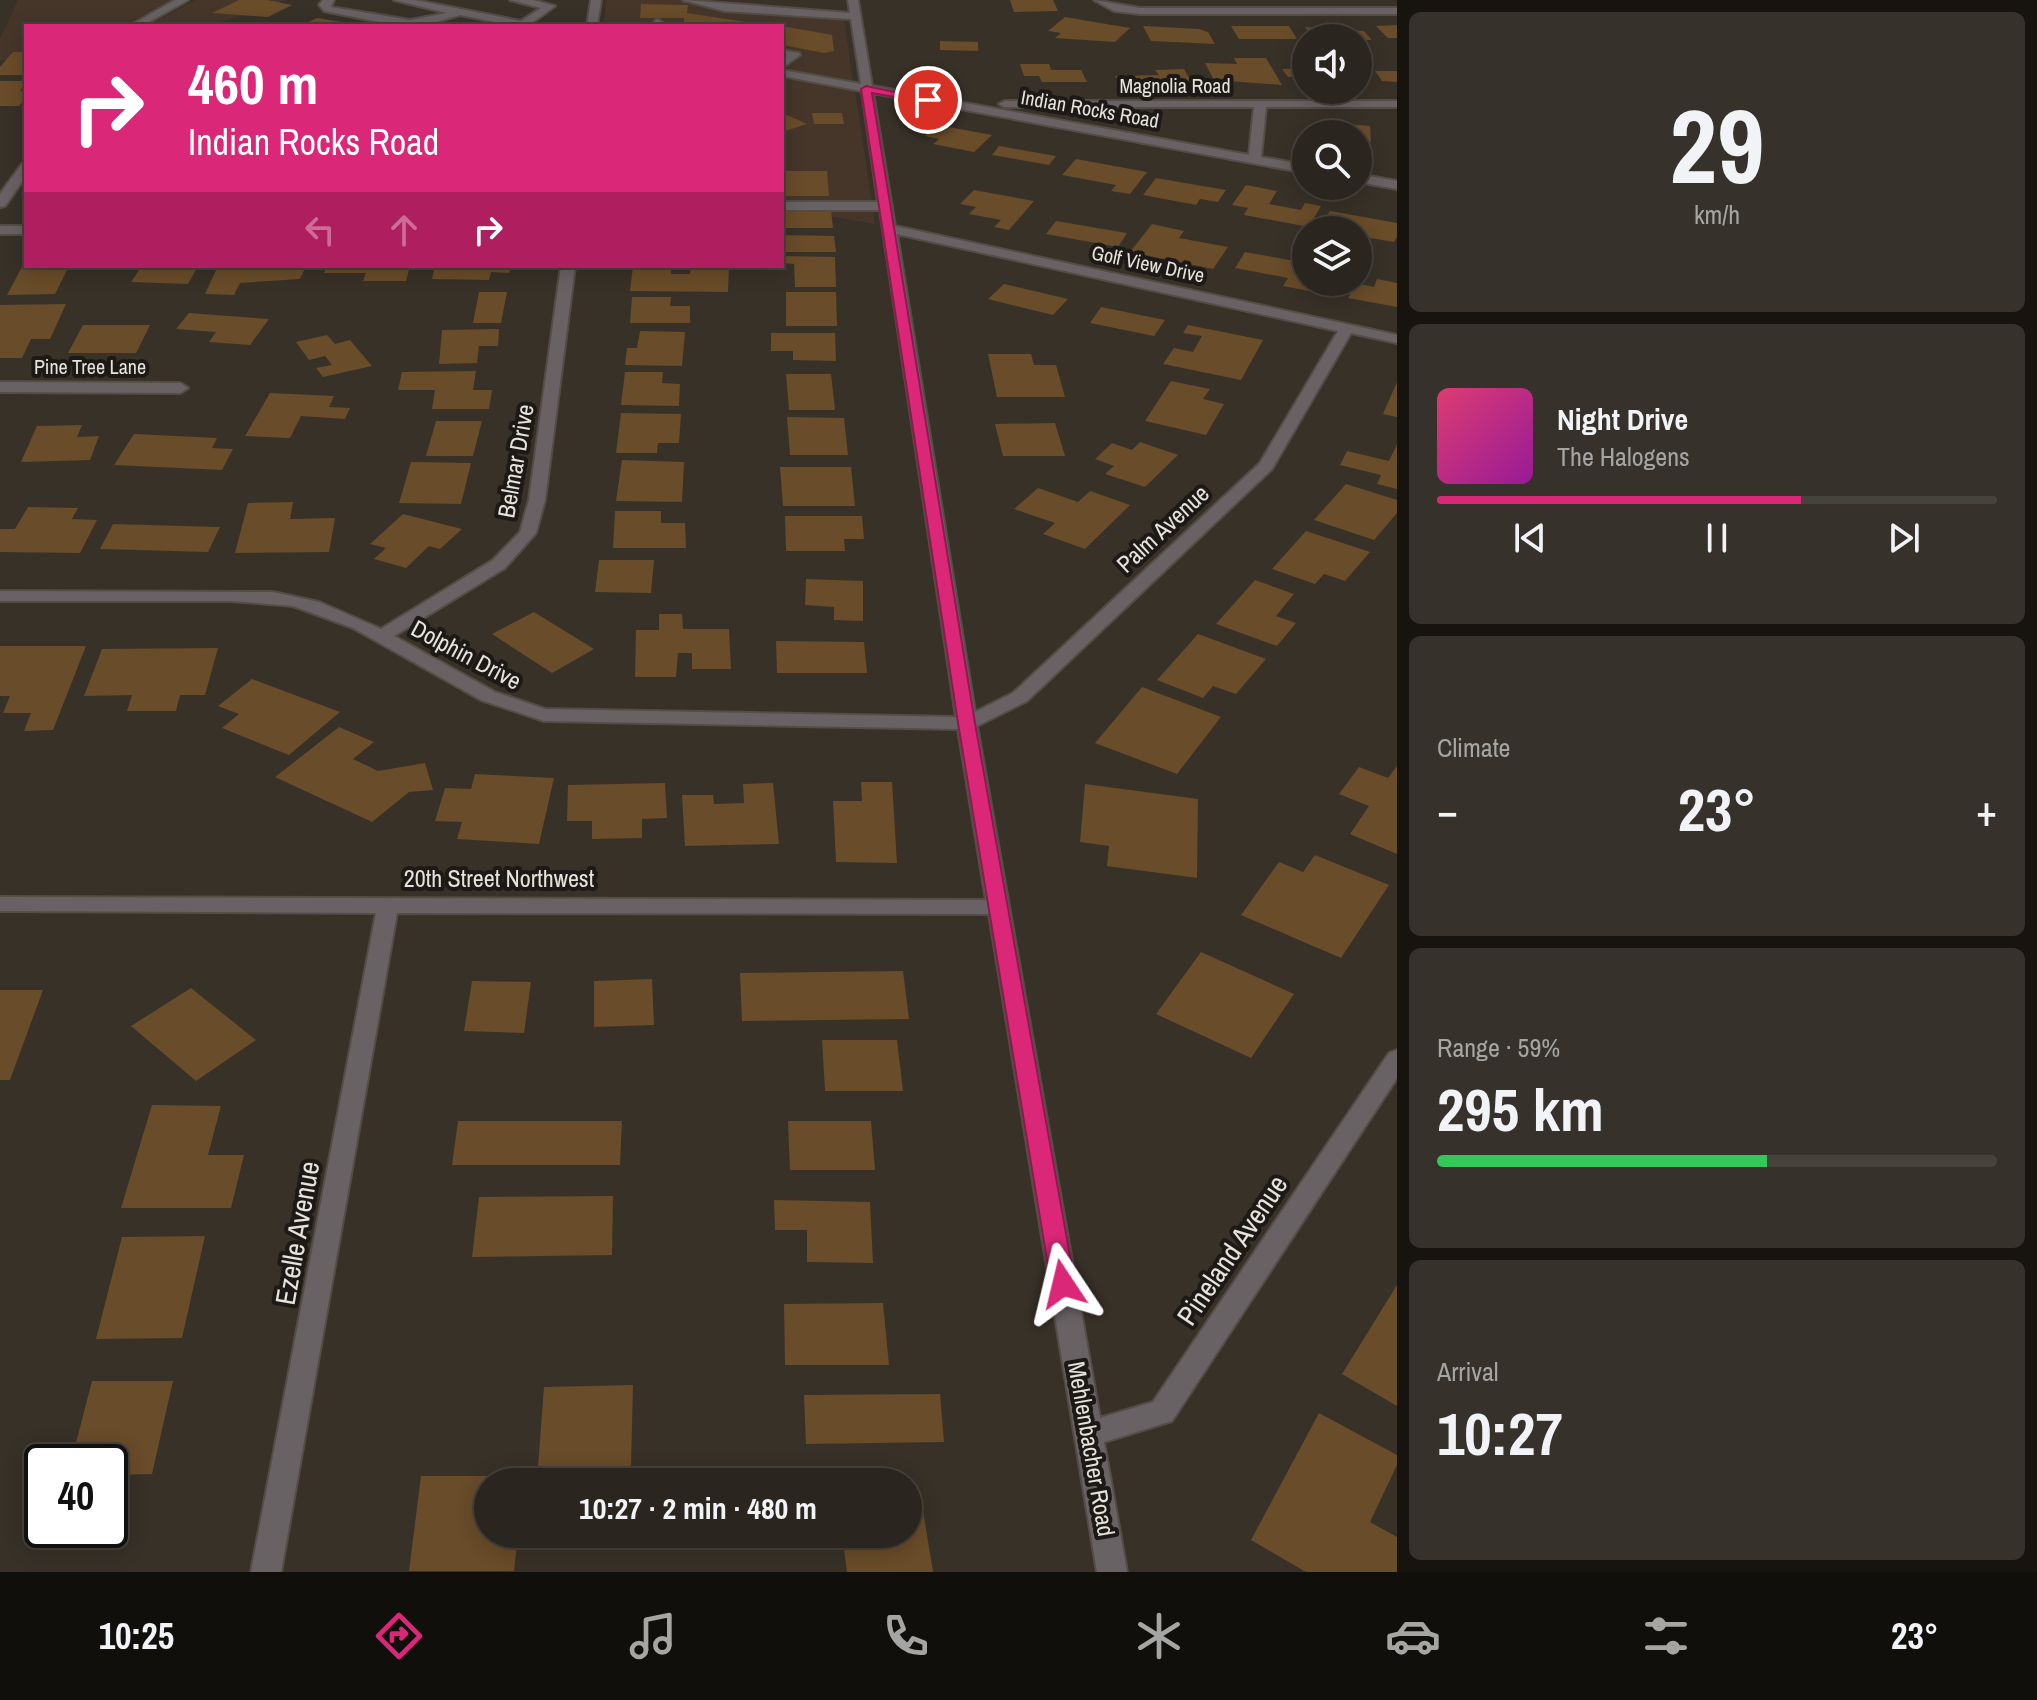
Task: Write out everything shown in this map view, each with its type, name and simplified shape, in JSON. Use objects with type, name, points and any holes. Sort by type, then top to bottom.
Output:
[{"type":"street","points":[[138,24],[183,0]]},
{"type":"street","points":[[329,0],[324,5],[328,9],[410,24]]},
{"type":"street","points":[[399,0],[522,24]]},
{"type":"street","points":[[515,0],[550,6],[528,24]]},
{"type":"street","points":[[592,24],[596,0]]},
{"type":"street","points":[[688,0],[724,8],[855,16]]},
{"type":"street","name":"Mehlenbacher Road","points":[[853,0],[967,723],[1112,1572]]},
{"type":"street","points":[[1099,0],[1118,9],[1140,11],[1397,11]]},
{"type":"street","points":[[425,24],[487,1]]},
{"type":"street","points":[[784,53],[795,55],[784,63]]},
{"type":"street","name":"Indian Rocks Road","points":[[784,73],[1292,166]]},
{"type":"street","name":"Magnolia Road","points":[[953,104],[1397,104]]},
{"type":"street","points":[[1255,159],[1260,104]]},
{"type":"street","points":[[0,203],[24,170]]},
{"type":"street","points":[[1372,181],[1397,185]]},
{"type":"street","name":"Golf View Drive","points":[[784,206],[888,218],[1397,339]]},
{"type":"street","points":[[0,230],[24,230]]},
{"type":"street","name":"Belmar Drive","points":[[380,637],[499,564],[528,533],[537,500],[568,268]]},
{"type":"street","name":"Palm Avenue","points":[[967,723],[1020,697],[1266,466],[1347,328]]},
{"type":"street","name":"Pine Tree Lane","points":[[0,387],[180,388]]},
{"type":"street","name":"Dolphin Drive","points":[[0,596],[257,596],[312,605],[380,637],[472,690],[509,707],[544,715],[967,723]]},
{"type":"street","name":"20th Street Northwest","points":[[0,904],[998,907]]},
{"type":"street","name":"Ezelle Avenue","points":[[266,1572],[388,905]]},
{"type":"street","name":"Pineland Avenue","points":[[1090,1434],[1162,1412],[1397,1059]]},
{"type":"shaded area","points":[[18,0],[172,0],[127,24],[24,24],[24,60],[0,60],[0,39]]},
{"type":"shaded area","points":[[196,0],[285,0],[215,24],[150,24]]},
{"type":"shaded area","points":[[607,0],[707,0],[844,18],[853,82],[784,69],[784,24],[603,24]]},
{"type":"shaded area","points":[[784,78],[855,91],[875,224],[784,208]]},
{"type":"building","points":[[239,0],[267,0],[292,5],[268,17],[212,13]]},
{"type":"building","points":[[1010,0],[1053,0],[1058,11],[1014,12]]},
{"type":"building","points":[[641,4],[688,5],[687,13],[759,24],[684,24],[684,18],[640,18]]},
{"type":"building","points":[[1065,17],[1130,28],[1115,42],[1055,38],[1061,33],[1048,31]]},
{"type":"building","points":[[317,18],[355,24],[304,24]]},
{"type":"building","points":[[1397,25],[1397,38],[1388,38],[1376,26]]},
{"type":"building","points":[[784,26],[832,35],[834,51],[824,53],[784,45]]},
{"type":"building","points":[[1143,26],[1199,29],[1208,32],[1215,44],[1151,41]]},
{"type":"building","points":[[1231,26],[1289,26],[1292,31],[1292,39],[1239,39]]},
{"type":"building","points":[[940,41],[978,42],[978,51],[940,50]]},
{"type":"building","points":[[13,52],[24,52],[24,75],[0,75],[0,67]]},
{"type":"building","points":[[1234,58],[1266,58],[1282,85],[1214,80],[1205,63],[1237,64]]},
{"type":"building","points":[[1020,64],[1049,64],[1051,70],[1081,70],[1087,82],[1042,82],[1039,76],[1024,76]]},
{"type":"building","points":[[1184,69],[1191,81],[1119,82],[1115,76],[1159,75],[1155,70]]},
{"type":"building","points":[[1282,69],[1292,69],[1292,77],[1288,77]]},
{"type":"building","points":[[1375,71],[1397,71],[1397,82],[1382,81]]},
{"type":"building","points":[[0,81],[24,81],[20,91],[24,91],[24,100],[19,106],[0,106]]},
{"type":"building","points":[[812,113],[842,113],[844,124],[814,124]]},
{"type":"building","points":[[784,114],[796,119],[807,124],[784,131]]},
{"type":"building","points":[[938,125],[992,135],[974,152],[933,144],[939,139],[925,136]]},
{"type":"building","points":[[999,146],[1056,156],[1049,165],[992,155]]},
{"type":"building","points":[[1076,159],[1147,172],[1130,194],[1111,191],[1116,185],[1062,175]]},
{"type":"building","points":[[784,171],[827,171],[829,196],[784,196]]},
{"type":"building","points":[[1156,178],[1226,190],[1218,202],[1200,199],[1196,205],[1143,195]]},
{"type":"building","points":[[1246,185],[1277,191],[1269,204],[1301,210],[1305,203],[1321,206],[1315,216],[1292,216],[1292,224],[1244,215],[1248,208],[1232,205]]},
{"type":"building","points":[[974,190],[1034,201],[1009,230],[994,227],[1001,220],[969,214],[976,207],[960,204]]},
{"type":"building","points":[[784,210],[831,210],[833,228],[784,228]]},
{"type":"building","points":[[1330,211],[1358,216],[1327,216]]},
{"type":"building","points":[[1372,219],[1397,223],[1394,242],[1372,238]]},
{"type":"building","points":[[1056,221],[1127,233],[1118,247],[1046,234]]},
{"type":"building","points":[[1152,224],[1184,231],[1179,238],[1228,247],[1213,269],[1130,252]]},
{"type":"building","points":[[784,235],[834,236],[836,252],[784,252]]},
{"type":"building","points":[[1245,252],[1292,260],[1292,288],[1283,286],[1288,278],[1235,268]]},
{"type":"building","points":[[784,256],[835,257],[836,287],[795,287],[794,264],[784,263]]},
{"type":"building","points":[[22,267],[68,268],[55,294],[7,295]]},
{"type":"building","points":[[141,268],[197,268],[188,284],[131,282]]},
{"type":"building","points":[[217,268],[305,268],[300,279],[240,283],[234,295],[205,294]]},
{"type":"building","points":[[326,268],[409,268],[406,281],[363,281],[366,273],[324,273]]},
{"type":"building","points":[[435,268],[510,268],[509,273],[491,272],[489,280],[432,279]]},
{"type":"building","points":[[633,268],[671,268],[671,274],[690,274],[691,268],[729,268],[728,292],[630,291]]},
{"type":"building","points":[[1377,279],[1397,283],[1397,307],[1348,298],[1372,296]]},
{"type":"building","points":[[1004,284],[1068,299],[1053,315],[988,299]]},
{"type":"building","points":[[479,292],[507,292],[501,323],[473,323]]},
{"type":"building","points":[[786,292],[836,292],[837,326],[786,326]]},
{"type":"building","points":[[632,297],[671,297],[670,306],[690,306],[690,323],[630,323]]},
{"type":"building","points":[[66,304],[50,339],[31,339],[22,358],[0,358],[0,305]]},
{"type":"building","points":[[1101,307],[1165,320],[1154,336],[1090,323]]},
{"type":"building","points":[[189,313],[269,319],[250,345],[209,342],[216,332],[176,329]]},
{"type":"building","points":[[83,325],[150,325],[136,353],[68,353]]},
{"type":"building","points":[[1188,325],[1263,340],[1241,380],[1163,364],[1174,348],[1193,352],[1202,336],[1183,333]]},
{"type":"building","points":[[499,329],[498,346],[479,346],[477,363],[439,364],[442,330]]},
{"type":"building","points":[[640,331],[685,332],[682,366],[625,365],[627,348],[637,348]]},
{"type":"building","points":[[771,333],[835,333],[836,361],[793,360],[793,351],[771,351]]},
{"type":"building","points":[[327,335],[335,344],[350,340],[372,366],[323,377],[316,368],[332,365],[325,356],[309,360],[296,342]]},
{"type":"building","points":[[988,354],[1031,354],[1034,365],[1056,365],[1065,397],[997,397]]},
{"type":"building","points":[[476,371],[473,390],[492,390],[489,409],[432,409],[435,390],[398,390],[402,372]]},
{"type":"building","points":[[625,372],[663,372],[662,383],[680,384],[679,406],[621,405]]},
{"type":"building","points":[[786,374],[831,374],[835,410],[789,410]]},
{"type":"building","points":[[1171,381],[1210,389],[1203,399],[1224,404],[1206,435],[1145,421]]},
{"type":"building","points":[[1397,382],[1397,417],[1383,414]]},
{"type":"building","points":[[270,393],[334,396],[329,407],[350,408],[345,419],[301,416],[290,438],[245,436]]},
{"type":"building","points":[[621,413],[681,414],[679,443],[658,443],[657,453],[616,453]]},
{"type":"building","points":[[787,417],[844,418],[848,455],[790,455]]},
{"type":"building","points":[[436,421],[482,421],[473,456],[426,456]]},
{"type":"building","points":[[1055,423],[1065,456],[1003,456],[995,424]]},
{"type":"building","points":[[82,425],[77,437],[99,436],[90,460],[21,462],[37,426]]},
{"type":"building","points":[[134,434],[217,438],[212,448],[233,449],[222,470],[114,465]]},
{"type":"building","points":[[1140,442],[1178,455],[1145,487],[1105,474],[1114,466],[1095,459],[1112,443],[1132,450]]},
{"type":"building","points":[[1397,444],[1397,489],[1377,484],[1381,475],[1340,465],[1347,451],[1389,461]]},
{"type":"building","points":[[622,460],[684,462],[682,502],[616,501]]},
{"type":"building","points":[[411,462],[471,463],[461,504],[399,503]]},
{"type":"building","points":[[780,467],[851,467],[855,506],[783,506]]},
{"type":"building","points":[[1346,484],[1397,500],[1397,513],[1374,540],[1314,520]]},
{"type":"building","points":[[1038,488],[1078,502],[1090,491],[1130,505],[1085,549],[1043,534],[1055,523],[1014,509]]},
{"type":"building","points":[[293,502],[290,519],[335,518],[329,552],[235,553],[248,503]]},
{"type":"building","points":[[28,507],[78,508],[72,519],[97,520],[80,553],[0,552],[0,529],[15,529]]},
{"type":"building","points":[[615,511],[661,511],[661,523],[685,523],[686,548],[613,548]]},
{"type":"building","points":[[403,514],[462,529],[440,549],[429,546],[406,568],[374,559],[386,548],[370,544]]},
{"type":"building","points":[[785,516],[862,516],[864,539],[844,539],[845,551],[786,551]]},
{"type":"building","points":[[113,524],[220,527],[208,552],[100,549]]},
{"type":"building","points":[[1306,531],[1370,552],[1345,581],[1324,574],[1315,584],[1272,569]]},
{"type":"building","points":[[599,560],[654,560],[651,593],[595,592]]},
{"type":"building","points":[[806,579],[863,581],[863,621],[834,620],[834,607],[805,605]]},
{"type":"building","points":[[1255,580],[1294,594],[1276,616],[1296,623],[1277,646],[1216,624]]},
{"type":"building","points":[[534,612],[594,649],[552,673],[492,634]]},
{"type":"building","points":[[659,614],[682,614],[683,629],[729,629],[731,669],[692,669],[692,653],[678,653],[676,677],[635,677],[636,630],[659,630]]},
{"type":"building","points":[[1198,634],[1266,659],[1236,694],[1213,686],[1203,698],[1157,680]]},
{"type":"building","points":[[776,641],[864,642],[867,673],[777,673]]},
{"type":"building","points":[[0,646],[86,646],[53,730],[24,731],[31,713],[3,713],[10,696],[0,696]]},
{"type":"building","points":[[218,648],[205,695],[180,695],[176,711],[127,711],[132,695],[84,696],[102,649]]},
{"type":"building","points":[[252,679],[340,712],[289,755],[222,728],[239,714],[218,706]]},
{"type":"building","points":[[1142,687],[1221,717],[1177,774],[1095,743]]},
{"type":"building","points":[[339,727],[374,742],[353,759],[378,771],[425,763],[433,790],[409,792],[372,822],[275,777]]},
{"type":"building","points":[[1397,766],[1397,854],[1350,834],[1369,806],[1339,794],[1359,767],[1388,778]]},
{"type":"building","points":[[475,774],[554,778],[539,844],[457,839],[462,822],[435,821],[445,788],[471,789]]},
{"type":"building","points":[[861,782],[892,782],[897,863],[836,862],[833,801],[862,801]]},
{"type":"building","points":[[665,783],[667,818],[642,819],[642,838],[592,839],[592,821],[567,821],[568,785]]},
{"type":"building","points":[[773,783],[779,844],[685,846],[682,795],[713,795],[714,804],[744,803],[743,784]]},
{"type":"building","points":[[1085,784],[1198,799],[1197,878],[1107,866],[1109,846],[1080,842]]},
{"type":"building","points":[[1315,855],[1389,885],[1341,958],[1241,915],[1279,862],[1303,872]]},
{"type":"building","points":[[1201,952],[1294,994],[1251,1058],[1156,1014]]},
{"type":"building","points":[[903,971],[909,1019],[742,1021],[740,973]]},
{"type":"building","points":[[652,979],[654,1025],[594,1027],[594,981]]},
{"type":"building","points":[[472,981],[531,982],[524,1033],[464,1031]]},
{"type":"building","points":[[191,988],[256,1040],[196,1081],[131,1026]]},
{"type":"building","points":[[0,990],[43,990],[10,1080],[0,1080]]},
{"type":"building","points":[[822,1040],[897,1040],[903,1091],[825,1091]]},
{"type":"building","points":[[152,1105],[221,1106],[208,1155],[244,1155],[231,1208],[121,1208]]},
{"type":"building","points":[[458,1121],[622,1121],[620,1165],[452,1165]]},
{"type":"building","points":[[788,1121],[871,1121],[875,1170],[790,1170]]},
{"type":"building","points":[[613,1196],[612,1255],[472,1257],[479,1197]]},
{"type":"building","points":[[774,1200],[870,1202],[873,1263],[807,1262],[807,1230],[775,1230]]},
{"type":"building","points":[[205,1236],[182,1338],[96,1339],[122,1237]]},
{"type":"building","points":[[1397,1285],[1397,1406],[1342,1374]]},
{"type":"building","points":[[883,1303],[889,1365],[785,1365],[784,1304]]},
{"type":"building","points":[[92,1381],[173,1381],[152,1474],[128,1475],[128,1444],[76,1444]]},
{"type":"building","points":[[633,1385],[631,1466],[538,1467],[544,1387]]},
{"type":"building","points":[[940,1394],[944,1442],[806,1444],[804,1395]]},
{"type":"building","points":[[1319,1413],[1397,1455],[1397,1465],[1370,1522],[1397,1537],[1397,1572],[1306,1572],[1251,1540]]},
{"type":"building","points":[[421,1476],[474,1476],[474,1548],[516,1548],[514,1571],[409,1571]]},
{"type":"building","points":[[922,1504],[933,1572],[847,1572],[844,1548],[922,1548]]},
{"type":"route","points":[[928,100],[866,89],[967,723],[1063,1284]]}]
